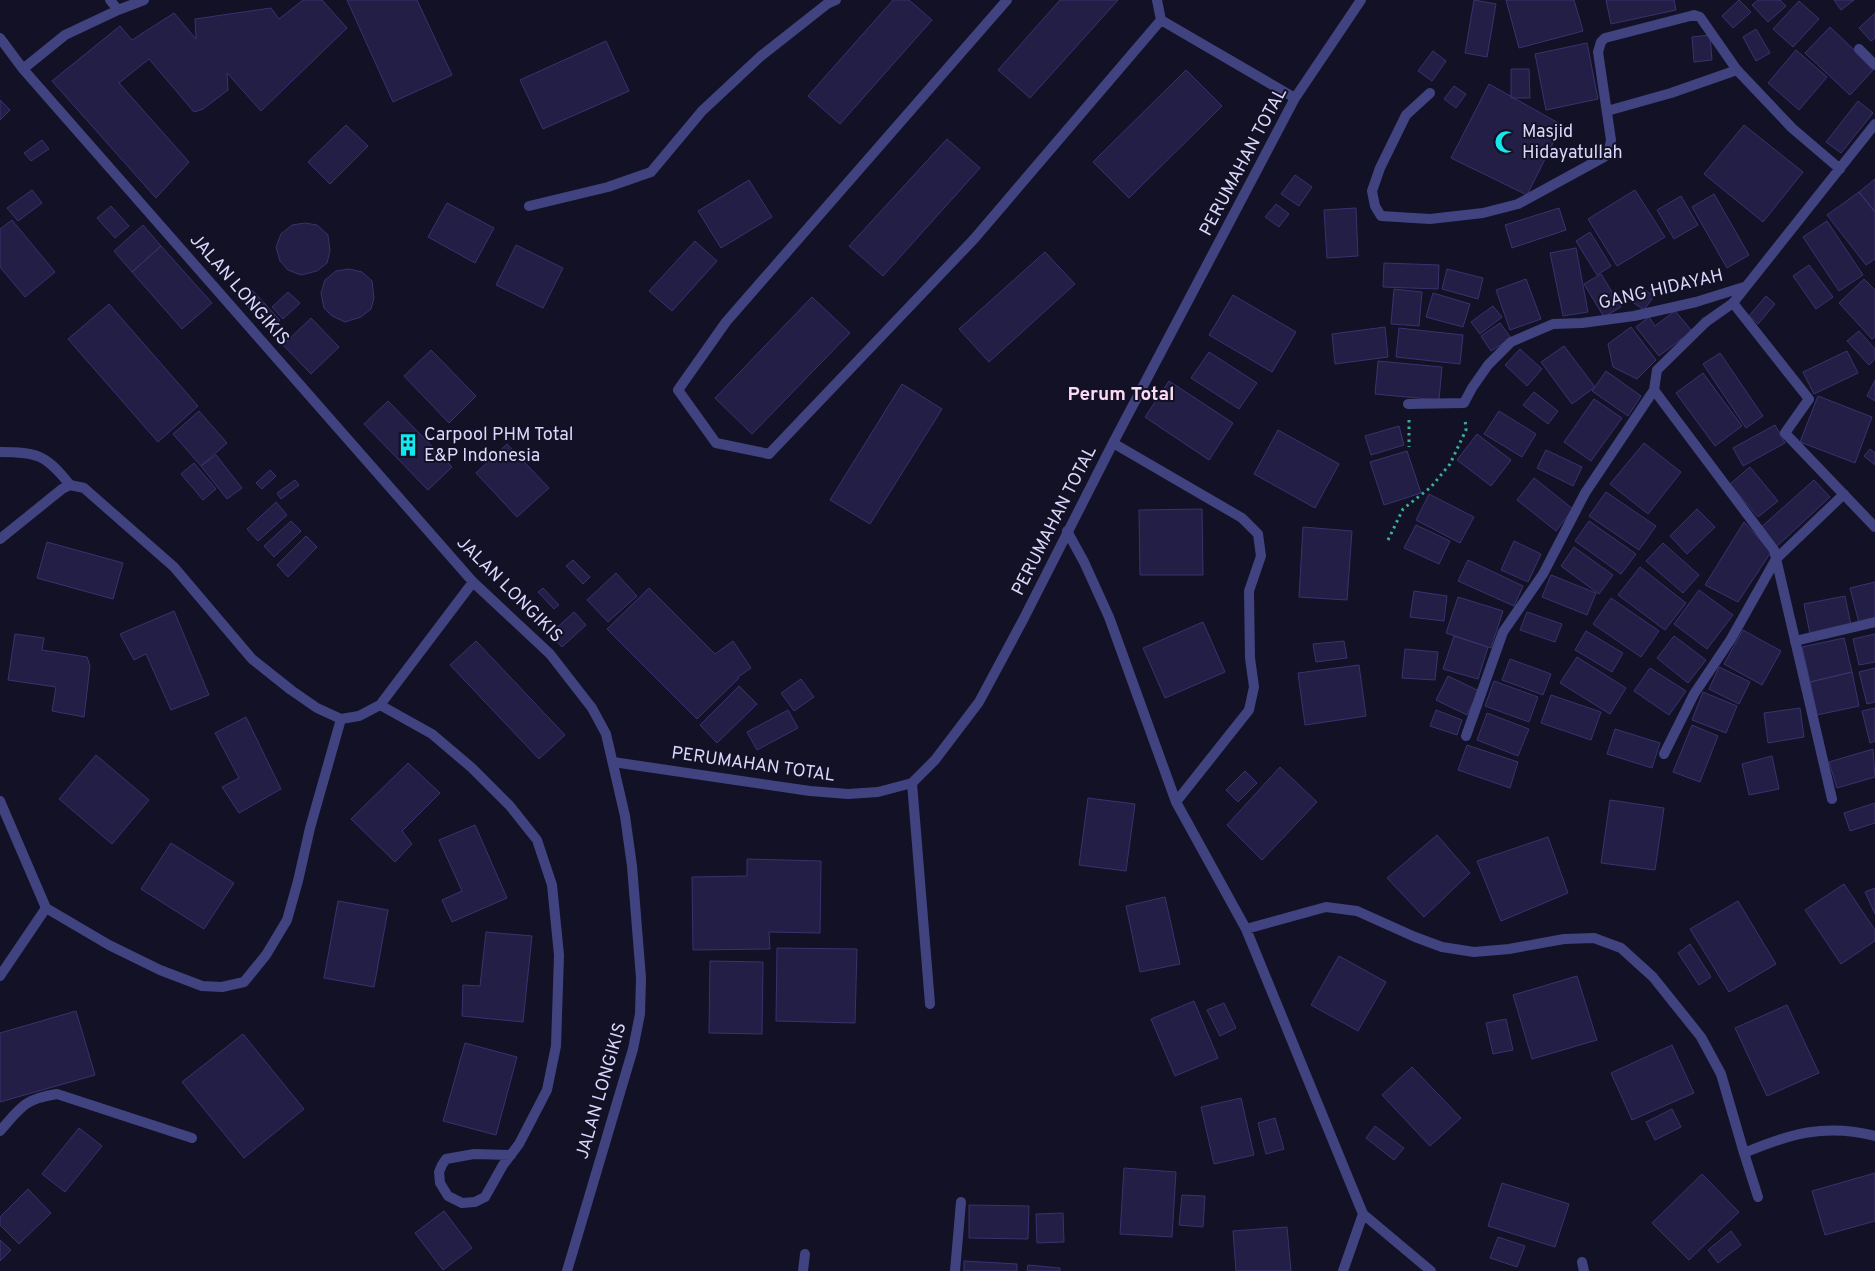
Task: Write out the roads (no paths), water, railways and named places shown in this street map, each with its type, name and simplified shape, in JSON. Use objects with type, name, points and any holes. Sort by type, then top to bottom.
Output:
[{"type":"street","points":[[110,0],[118,10]]},
{"type":"street","points":[[22,69],[65,35],[144,0]]},
{"type":"street","points":[[529,206],[608,187],[651,172],[702,112],[735,80],[761,56],[827,4],[836,0]]},
{"type":"street","points":[[1007,0],[726,322],[678,390],[716,443],[769,454],[974,239],[1161,20]]},
{"type":"street","points":[[1157,0],[1161,20],[1295,98]]},
{"type":"street","name":"PERUMAHAN TOTAL","points":[[613,762],[810,791],[838,793],[878,792],[912,783],[935,760],[979,702],[1295,98],[1361,0]]},
{"type":"street","points":[[1430,93],[1406,115],[1380,168],[1372,191],[1375,206],[1381,216],[1430,219],[1483,214],[1518,204],[1604,157],[1609,151],[1611,140],[1598,52],[1601,42],[1605,38],[1696,15],[1700,17],[1737,70],[1792,128],[1840,169]]},
{"type":"street","name":"JALAN LONGIKIS","points":[[0,38],[22,69],[473,582],[550,654],[592,708],[606,734],[625,816],[632,866],[641,978],[640,1014],[633,1048],[567,1271]]},
{"type":"street","points":[[1859,49],[1875,65]]},
{"type":"street","points":[[1606,111],[1670,93],[1737,70]]},
{"type":"street","points":[[1466,736],[1504,632],[1543,574],[1585,493],[1654,390],[1657,370],[1706,322],[1733,303],[1875,124]]},
{"type":"street","name":"GANG HIDAYAH","points":[[1408,404],[1464,403],[1488,365],[1511,342],[1553,324],[1582,323],[1634,316],[1696,302],[1744,287]]},
{"type":"street","points":[[1733,303],[1809,399],[1785,433],[1875,526]]},
{"type":"street","points":[[1654,390],[1774,550],[1832,799]]},
{"type":"street","points":[[1113,443],[1242,518],[1258,534],[1260,556],[1249,591],[1250,658],[1254,687],[1248,710],[1176,802]]},
{"type":"street","points":[[0,452],[19,452],[40,456],[54,467],[70,485],[84,488],[174,567],[252,659],[317,708],[341,719],[359,716],[380,705],[473,582]]},
{"type":"street","points":[[0,539],[62,489],[70,485]]},
{"type":"street","points":[[1664,754],[1694,694],[1731,638],[1776,559],[1844,494]]},
{"type":"street","points":[[1067,531],[1084,562],[1109,616],[1176,802],[1246,930],[1363,1214],[1430,1271]]},
{"type":"street","points":[[1795,641],[1875,622]]},
{"type":"street","points":[[380,705],[432,734],[472,768],[510,806],[537,840],[552,885],[559,955],[556,1046],[547,1090],[519,1144],[485,1197],[475,1202],[462,1202],[448,1196],[440,1183],[439,1172],[446,1159],[474,1154],[511,1154]]},
{"type":"street","points":[[0,801],[46,908],[152,966],[202,986],[222,986],[244,982],[266,955],[287,920],[310,828],[341,719]]},
{"type":"street","points":[[912,783],[930,1004]]},
{"type":"street","points":[[1246,930],[1326,907],[1357,911],[1442,947],[1474,952],[1509,949],[1564,939],[1594,938],[1621,948],[1653,977],[1700,1037],[1721,1074],[1758,1197]]},
{"type":"street","points":[[0,976],[46,908]]},
{"type":"street","points":[[0,1131],[24,1104],[37,1097],[57,1094],[192,1138]]},
{"type":"street","points":[[1744,1153],[1776,1140],[1811,1130],[1855,1130],[1875,1136]]},
{"type":"street","points":[[955,1271],[962,1202]]},
{"type":"street","points":[[1343,1271],[1363,1214]]},
{"type":"street","points":[[803,1271],[805,1254]]},
{"type":"street","points":[[560,1271],[570,1256]]},
{"type":"place","name":"Masjid Hidayatullah","points":[[1506,142]]},
{"type":"place","name":"Carpool PHM Total E&P Indonesia","points":[[408,445]]},
{"type":"district","name":"Perum Total","points":[[1121,395]]}]
